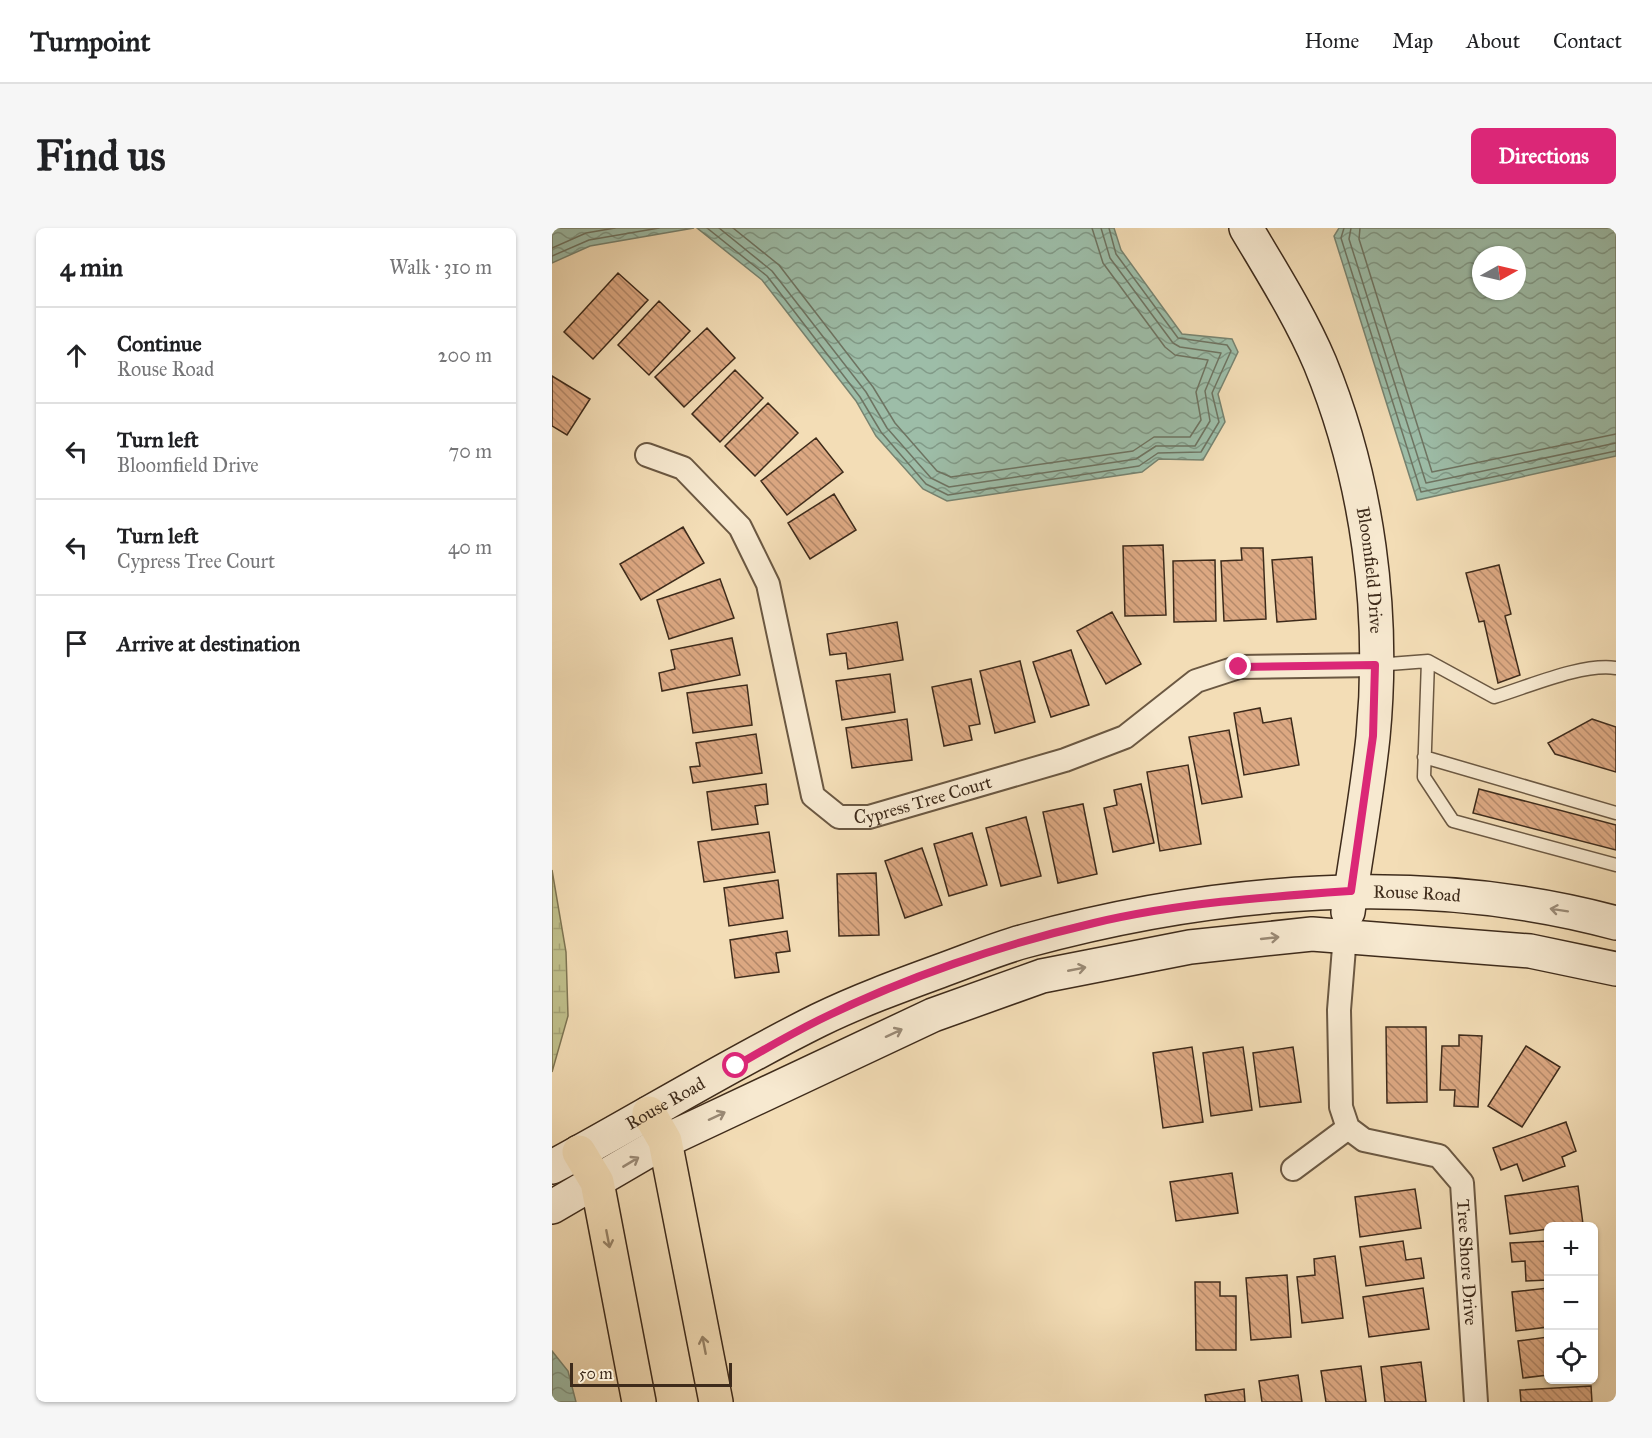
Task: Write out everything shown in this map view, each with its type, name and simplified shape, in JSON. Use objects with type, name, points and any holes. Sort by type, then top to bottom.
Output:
[{"type":"highway","points":[[649,1113],[664,1141],[716,1402]]},
{"type":"highway","points":[[566,1159],[597,1182],[639,1402]]},
{"type":"street","name":"Bloomfield Drive","points":[[1246,228],[1284,292],[1320,363],[1347,445],[1362,504],[1373,570],[1375,665],[1373,736],[1345,935]]},
{"type":"street","name":"Cypress Tree Court","points":[[647,455],[683,468],[740,527],[768,584],[813,796],[839,818],[869,817],[1085,752],[1125,737],[1196,681],[1239,667],[1375,665]]},
{"type":"street","name":"Rouse Road","points":[[566,1159],[820,1019],[898,986],[1021,942],[1096,922],[1205,904],[1351,891],[1488,899],[1577,912],[1616,923]]},
{"type":"street","name":"Rouse Road","points":[[552,1207],[664,1141],[933,1015],[1042,976],[1191,947],[1312,934],[1530,951],[1616,969]]},
{"type":"street","points":[[1293,1169],[1348,1128],[1341,1107],[1339,1010],[1345,935]]},
{"type":"street","name":"Tree Shore Drive","points":[[1348,1128],[1364,1140],[1439,1156],[1462,1183],[1476,1402]]},
{"type":"lane","points":[[1375,665],[1428,661],[1494,697],[1563,676],[1605,667],[1616,668]]},
{"type":"lane","points":[[1428,661],[1424,777],[1453,821],[1616,865]]},
{"type":"lane","points":[[1424,757],[1616,813]]},
{"type":"green space","points":[[552,870],[566,952],[568,1016],[552,1072]]},
{"type":"water","points":[[552,228],[694,228],[590,246],[552,263]]},
{"type":"water","points":[[697,228],[1114,228],[1121,250],[1182,334],[1232,339],[1238,352],[1218,394],[1225,422],[1203,460],[1159,459],[1142,472],[947,501],[923,489],[876,436],[856,401],[762,280]]},
{"type":"water","points":[[1339,228],[1616,228],[1616,456],[1417,500],[1334,236]]},
{"type":"water","points":[[552,1351],[568,1371],[576,1402],[552,1402]]},
{"type":"building","points":[[618,273],[648,300],[593,359],[564,332]]},
{"type":"building","points":[[659,301],[690,331],[649,375],[618,345]]},
{"type":"building","points":[[707,328],[735,358],[684,407],[655,377]]},
{"type":"building","points":[[735,370],[763,398],[720,442],[692,414]]},
{"type":"building","points":[[552,376],[590,399],[567,435],[552,426]]},
{"type":"building","points":[[768,403],[798,433],[755,476],[725,446]]},
{"type":"building","points":[[816,438],[843,472],[787,515],[761,481]]},
{"type":"building","points":[[834,494],[856,530],[810,559],[788,523]]},
{"type":"building","points":[[683,527],[704,563],[641,600],[620,564]]},
{"type":"building","points":[[1163,545],[1166,615],[1125,616],[1123,546]]},
{"type":"building","points":[[1241,548],[1263,548],[1266,619],[1224,621],[1221,561],[1242,560]]},
{"type":"building","points":[[1312,557],[1316,619],[1277,622],[1272,560]]},
{"type":"building","points":[[1215,560],[1216,621],[1174,622],[1173,561]]},
{"type":"building","points":[[1499,565],[1511,614],[1505,616],[1520,675],[1498,683],[1484,621],[1479,622],[1466,573]]},
{"type":"building","points":[[720,579],[734,618],[669,639],[657,600]]},
{"type":"building","points":[[1112,612],[1141,664],[1106,684],[1077,631]]},
{"type":"building","points":[[897,622],[903,660],[848,669],[846,653],[830,655],[827,634]]},
{"type":"building","points":[[732,638],[740,675],[662,691],[659,673],[675,669],[671,650]]},
{"type":"building","points":[[1071,650],[1089,705],[1051,717],[1033,662]]},
{"type":"building","points":[[1020,661],[1035,722],[995,733],[980,671]]},
{"type":"building","points":[[890,674],[895,712],[842,720],[836,681]]},
{"type":"building","points":[[971,679],[980,724],[969,726],[972,740],[944,746],[932,687]]},
{"type":"building","points":[[747,685],[752,725],[693,733],[687,693]]},
{"type":"building","points":[[1260,708],[1263,723],[1291,718],[1299,765],[1244,775],[1234,713]]},
{"type":"building","points":[[907,719],[912,760],[852,768],[846,728]]},
{"type":"building","points":[[1592,719],[1616,727],[1616,772],[1555,754],[1548,743]]},
{"type":"building","points":[[1229,730],[1242,797],[1202,804],[1189,737]]},
{"type":"building","points":[[756,734],[762,773],[693,783],[690,767],[700,766],[696,743]]},
{"type":"building","points":[[1188,765],[1201,844],[1160,851],[1147,772]]},
{"type":"building","points":[[766,784],[768,804],[755,806],[758,824],[712,830],[707,792]]},
{"type":"building","points":[[1141,784],[1154,843],[1113,852],[1104,808],[1117,805],[1114,790]]},
{"type":"building","points":[[1479,789],[1616,825],[1616,850],[1473,813]]},
{"type":"building","points":[[1083,804],[1097,874],[1058,883],[1043,812]]},
{"type":"building","points":[[1026,817],[1041,876],[1001,886],[986,828]]},
{"type":"building","points":[[769,832],[775,872],[704,882],[698,842]]},
{"type":"building","points":[[972,833],[987,885],[949,896],[934,844]]},
{"type":"building","points":[[922,848],[942,905],[905,918],[885,861]]},
{"type":"building","points":[[876,873],[879,935],[839,936],[837,874]]},
{"type":"building","points":[[778,880],[783,918],[729,926],[724,888]]},
{"type":"building","points":[[787,931],[790,951],[776,953],[779,972],[735,978],[730,940]]},
{"type":"building","points":[[1386,1027],[1426,1027],[1427,1102],[1387,1103]]},
{"type":"building","points":[[1459,1035],[1482,1036],[1478,1107],[1454,1106],[1455,1090],[1440,1090],[1442,1046],[1459,1046]]},
{"type":"building","points":[[1526,1046],[1560,1067],[1522,1127],[1488,1106]]},
{"type":"building","points":[[1192,1047],[1203,1122],[1163,1128],[1153,1053]]},
{"type":"building","points":[[1243,1047],[1252,1110],[1211,1116],[1203,1053]]},
{"type":"building","points":[[1293,1047],[1301,1102],[1260,1107],[1253,1053]]},
{"type":"building","points":[[1566,1122],[1576,1151],[1562,1157],[1565,1166],[1523,1181],[1517,1164],[1501,1170],[1493,1148]]},
{"type":"building","points":[[1232,1173],[1238,1213],[1176,1221],[1170,1182]]},
{"type":"building","points":[[1578,1186],[1583,1222],[1544,1222],[1544,1230],[1510,1234],[1505,1196]]},
{"type":"building","points":[[1415,1189],[1421,1228],[1360,1237],[1355,1197]]},
{"type":"building","points":[[1403,1241],[1406,1260],[1421,1258],[1424,1278],[1366,1286],[1360,1247]]},
{"type":"building","points":[[1544,1241],[1544,1280],[1526,1281],[1525,1261],[1512,1262],[1510,1243]]},
{"type":"building","points":[[1335,1256],[1343,1318],[1302,1323],[1297,1277],[1315,1275],[1314,1259]]},
{"type":"building","points":[[1287,1275],[1291,1337],[1251,1340],[1246,1278]]},
{"type":"building","points":[[1195,1282],[1220,1282],[1220,1296],[1236,1296],[1236,1350],[1196,1350]]},
{"type":"building","points":[[1423,1288],[1429,1329],[1369,1337],[1363,1297]]},
{"type":"building","points":[[1544,1288],[1544,1328],[1516,1331],[1512,1292]]},
{"type":"building","points":[[1544,1338],[1544,1375],[1523,1378],[1518,1341]]},
{"type":"building","points":[[1421,1362],[1426,1402],[1385,1402],[1381,1367]]},
{"type":"building","points":[[1361,1366],[1366,1402],[1326,1402],[1321,1371]]},
{"type":"building","points":[[1298,1375],[1302,1402],[1262,1402],[1259,1381]]},
{"type":"building","points":[[1591,1386],[1592,1402],[1521,1402],[1520,1390]]},
{"type":"building","points":[[1244,1389],[1245,1402],[1206,1402],[1205,1395]]},
{"type":"route","points":[[736,1066],[820,1019],[898,986],[1021,942],[1096,922],[1205,904],[1351,891],[1373,736],[1375,665],[1239,667]]}]
